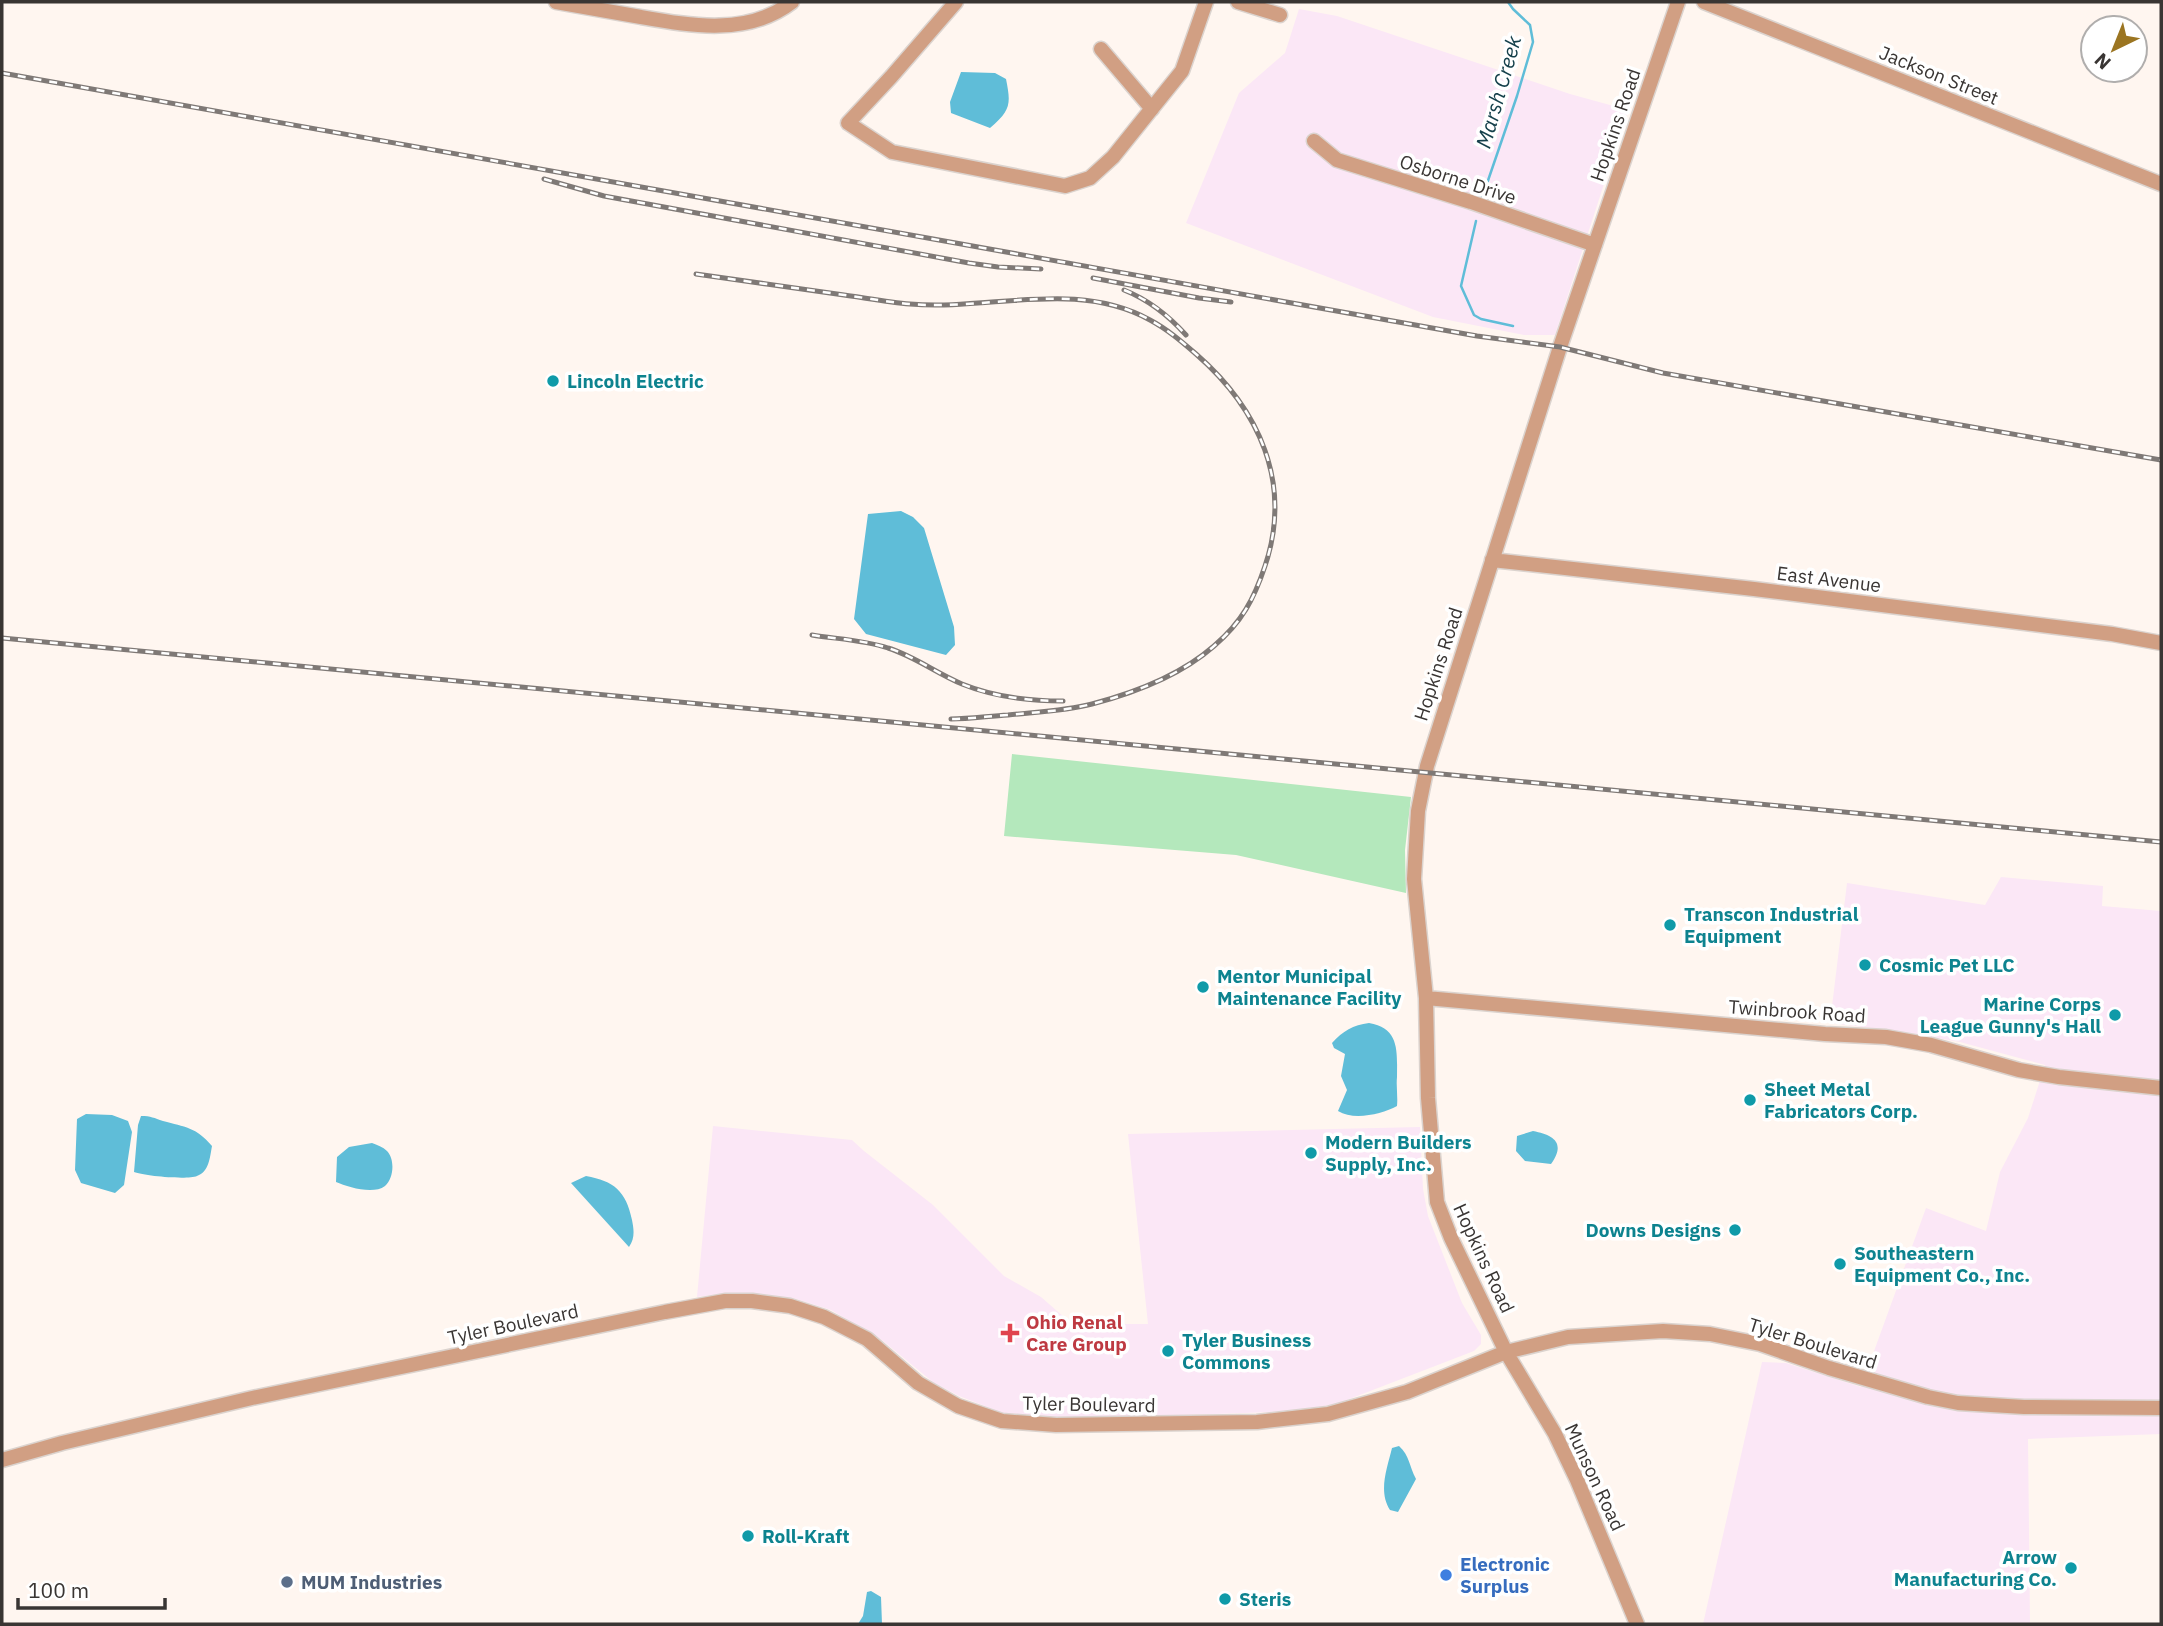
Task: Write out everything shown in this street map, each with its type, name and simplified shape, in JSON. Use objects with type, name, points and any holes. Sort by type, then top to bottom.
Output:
[{"type":"street","points":[[556,2],[687,25],[712,26],[743,24],[757,20],[792,2]]},
{"type":"street","points":[[956,2],[848,123],[892,152],[1065,186],[1090,178],[1113,157],[1182,71],[1206,2]]},
{"type":"street","points":[[1238,2],[1280,15]]},
{"type":"street","name":"Hopkins Road","points":[[1506,1352],[1451,1238],[1437,1202],[1429,1098],[1426,998],[1414,880],[1418,811],[1426,766],[1492,560],[1678,2]]},
{"type":"street","name":"Jackson Street","points":[[1704,2],[2161,182]]},
{"type":"street","points":[[1101,50],[1152,108]]},
{"type":"street","name":"Osborne Drive","points":[[1314,141],[1337,160],[1595,245]]},
{"type":"street","name":"East Avenue","points":[[1492,560],[2053,626],[2161,643]]},
{"type":"street","name":"Twinbrook Road","points":[[1426,998],[1886,1037],[1931,1045],[2020,1070],[2161,1088]]},
{"type":"street","name":"Tyler Boulevard","points":[[2,1460],[252,1398],[665,1311],[725,1301],[752,1301],[790,1307],[824,1317],[867,1339],[918,1383],[958,1406],[1002,1421],[1056,1425],[1257,1422],[1328,1414],[1407,1392],[1506,1352],[1568,1337],[1637,1332],[1689,1332],[1760,1344],[1829,1368],[1958,1403],[2024,1407],[2161,1408]]},
{"type":"street","name":"Munson Road","points":[[1506,1352],[1555,1434],[1588,1505],[1637,1624]]},
{"type":"shaded area","points":[[1299,9],[1337,16],[1570,94],[1628,110],[1555,335],[1524,335],[1433,317],[1186,223],[1239,93],[1285,53]]},
{"type":"shaded area","points":[[2001,877],[2103,886],[2102,906],[2161,911],[2161,1434],[2028,1439],[2030,1624],[1703,1624],[1762,1362],[1786,1363],[1861,1387],[1926,1208],[1986,1231],[2000,1172],[2028,1118],[2045,1065],[1960,1042],[1830,1023],[1847,883],[1985,905]]},
{"type":"shaded area","points":[[713,1126],[852,1140],[933,1205],[1004,1276],[1041,1297],[1072,1324],[1148,1324],[1128,1134],[1420,1127],[1423,1189],[1428,1216],[1462,1303],[1481,1335],[1481,1344],[1474,1351],[1339,1403],[1300,1411],[1072,1419],[1005,1414],[934,1383],[883,1341],[831,1310],[796,1299],[762,1294],[697,1297]]},
{"type":"green space","points":[[1012,754],[1411,797],[1405,850],[1406,893],[1236,855],[1004,836]]},
{"type":"water","points":[[961,72],[995,73],[1006,79],[1008,106],[990,128],[951,113],[950,102]]},
{"type":"water","points":[[901,511],[913,517],[924,528],[954,627],[955,645],[946,655],[866,634],[854,619],[868,514]]},
{"type":"water","points":[[1369,1023],[1386,1030],[1395,1042],[1397,1106],[1384,1112],[1352,1116],[1338,1111],[1347,1090],[1341,1076],[1345,1054],[1334,1048],[1332,1043],[1349,1029]]},
{"type":"water","points":[[86,1114],[112,1115],[128,1121],[132,1132],[124,1185],[115,1193],[81,1183],[75,1170],[77,1119]]},
{"type":"water","points":[[141,1116],[190,1129],[201,1135],[212,1146],[204,1171],[197,1176],[184,1178],[134,1172]]},
{"type":"water","points":[[1533,1131],[1556,1141],[1557,1151],[1551,1164],[1525,1161],[1516,1151],[1517,1136]]},
{"type":"water","points":[[372,1143],[390,1154],[392,1174],[388,1183],[380,1189],[367,1190],[336,1182],[337,1157],[349,1147]]},
{"type":"water","points":[[586,1176],[611,1184],[622,1195],[633,1227],[629,1247],[571,1183]]},
{"type":"water","points":[[1399,1446],[1416,1479],[1398,1512],[1390,1510],[1384,1488],[1392,1448]]},
{"type":"water","points":[[871,1591],[881,1597],[882,1624],[858,1624],[863,1616],[867,1592]]},
{"type":"waterway","name":"Marsh Creek","points":[[1482,198],[1533,42],[1530,25],[1508,2]]},
{"type":"waterway","name":"Marsh Creek","points":[[1476,221],[1461,286],[1474,315],[1513,326]]},
{"type":"railway","points":[[2,73],[1477,336],[1560,347],[1663,373],[2161,460]]},
{"type":"railway","points":[[544,179],[604,196],[969,263],[1041,269]]},
{"type":"railway","points":[[696,274],[910,304],[1063,299],[1093,301],[1122,308],[1150,320],[1196,354],[1218,375],[1253,423],[1265,449],[1272,477],[1275,506],[1273,535],[1256,589],[1240,619],[1224,637],[1187,666],[1108,700],[1061,710],[951,719]]},
{"type":"railway","points":[[1093,278],[1231,302]]},
{"type":"railway","points":[[1124,290],[1158,309],[1186,335]]},
{"type":"railway","points":[[812,635],[879,645],[907,655],[962,684],[986,692],[1025,699],[1063,701]]},
{"type":"railway","points":[[2,638],[2161,842]]},
{"type":"place","name":"Lincoln Electric","points":[[553,381]]},
{"type":"place","name":"Transcon Industrial Equipment","points":[[1670,925]]},
{"type":"place","name":"Cosmic Pet LLC","points":[[1865,965]]},
{"type":"place","name":"Mentor Municipal Maintenance Facility","points":[[1203,987]]},
{"type":"place","name":"Marine Corps League Gunny's Hall","points":[[2115,1015]]},
{"type":"place","name":"Sheet Metal Fabricators Corp.","points":[[1750,1100]]},
{"type":"place","name":"Modern Builders Supply, Inc.","points":[[1311,1153]]},
{"type":"place","name":"Downs Designs","points":[[1735,1230]]},
{"type":"place","name":"Southeastern Equipment Co., Inc.","points":[[1840,1264]]},
{"type":"place","name":"Ohio Renal Care Group","points":[[1010,1333]]},
{"type":"place","name":"Tyler Business Commons","points":[[1168,1351]]},
{"type":"place","name":"Roll-Kraft","points":[[748,1536]]},
{"type":"place","name":"Arrow Manufacturing Co.","points":[[2071,1568]]},
{"type":"place","name":"Electronic Surplus","points":[[1446,1575]]},
{"type":"place","name":"MUM Industries","points":[[287,1582]]},
{"type":"place","name":"Steris","points":[[1225,1599]]}]
